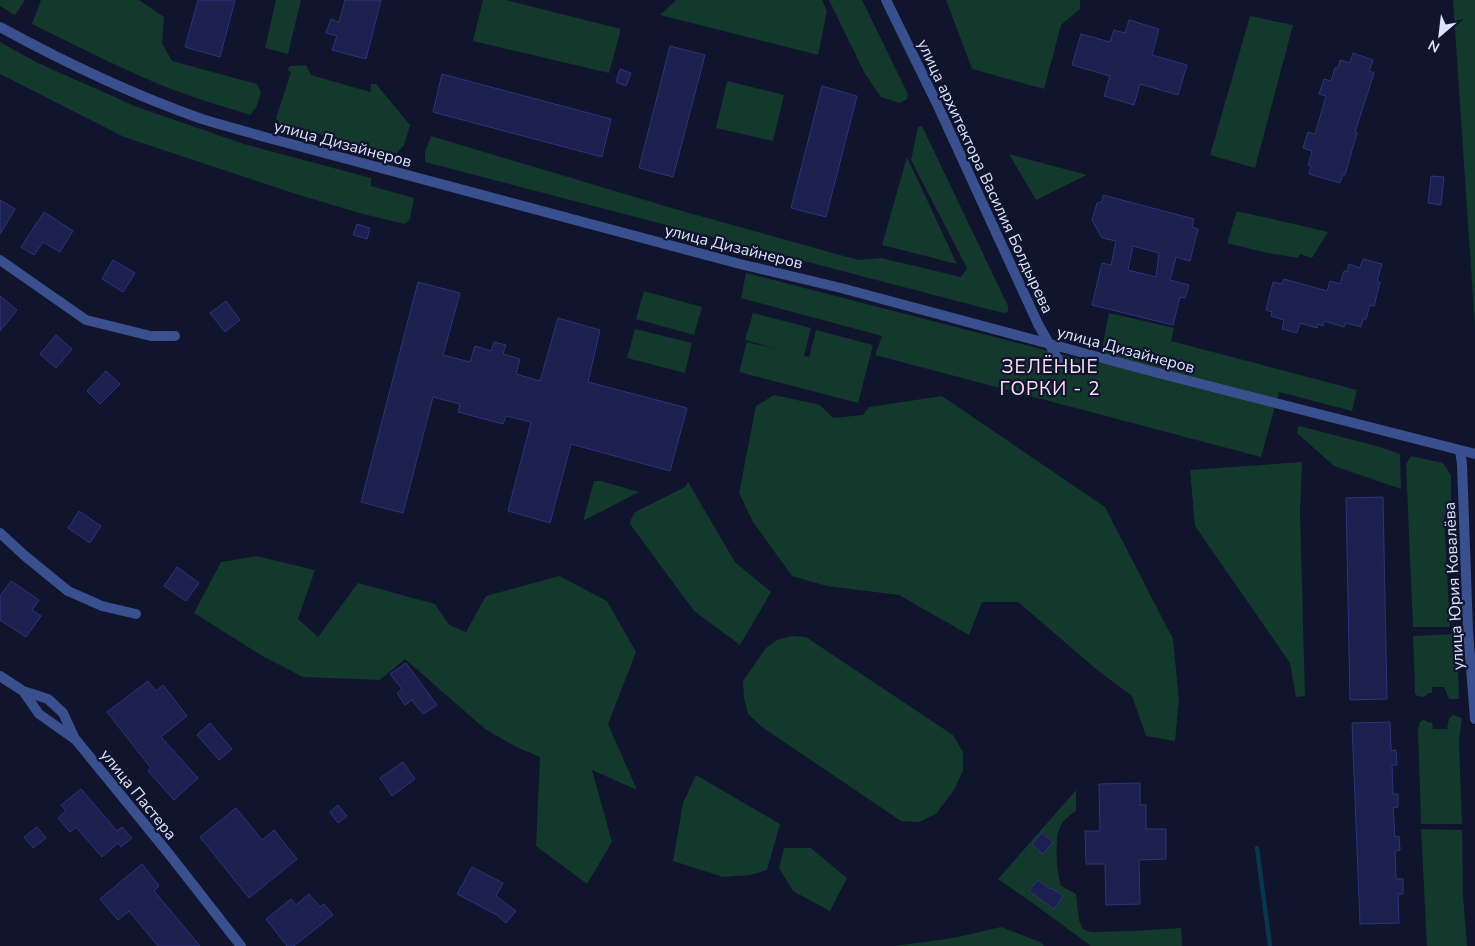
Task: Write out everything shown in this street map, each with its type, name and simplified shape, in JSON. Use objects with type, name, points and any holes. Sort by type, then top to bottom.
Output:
[{"type":"street","name":"улица архитектора Василия Болдырева","points":[[886,0],[941,113],[1038,324],[1060,363]]},
{"type":"street","name":"улица Дизайнеров","points":[[0,26],[83,69],[145,97],[202,119],[740,264],[851,291],[1051,345],[1475,454]]},
{"type":"street","points":[[0,260],[86,320],[151,336],[175,336]]},
{"type":"street","name":"улица Юрия Ковалёва","points":[[1460,451],[1468,631],[1475,719]]},
{"type":"street","points":[[0,534],[68,591],[102,606],[136,614]]},
{"type":"street","name":"улица Пастера","points":[[0,676],[23,691],[39,714],[76,740],[241,946]]},
{"type":"street","points":[[23,691],[48,699],[58,708],[63,713],[76,740]]},
{"type":"green space","points":[[0,0],[25,0],[15,15],[0,6]]},
{"type":"green space","points":[[41,0],[139,0],[164,17],[162,43],[172,61],[257,84],[261,93],[256,108],[250,115],[168,88],[32,24]]},
{"type":"green space","points":[[276,0],[301,0],[288,54],[265,48]]},
{"type":"green space","points":[[483,0],[506,0],[621,29],[609,73],[473,41]]},
{"type":"green space","points":[[676,0],[822,0],[827,11],[818,55],[660,15]]},
{"type":"green space","points":[[829,0],[862,0],[908,94],[907,99],[900,103],[881,97],[864,72]]},
{"type":"green space","points":[[946,0],[1080,0],[1080,9],[1061,25],[1044,89],[972,69]]},
{"type":"green space","points":[[1453,0],[1475,0],[1475,327]]},
{"type":"green space","points":[[1250,16],[1293,25],[1255,168],[1210,155]]},
{"type":"green space","points":[[0,42],[38,63],[137,107],[244,144],[371,178],[371,186],[414,198],[410,219],[405,224],[363,214],[296,194],[124,137],[0,74]]},
{"type":"green space","points":[[306,65],[311,75],[370,92],[371,84],[376,84],[410,125],[404,145],[396,154],[280,124],[276,118],[291,72],[287,70],[290,66]]},
{"type":"green space","points":[[727,81],[784,95],[773,141],[716,128]]},
{"type":"green space","points":[[922,126],[1008,306],[1008,312],[1003,313],[425,162],[425,152],[431,136],[675,209],[858,260],[881,258],[961,277],[967,268],[911,160],[918,127]]},
{"type":"green space","points":[[1009,154],[1087,175],[1036,200]]},
{"type":"green space","points":[[907,157],[957,264],[882,245]]},
{"type":"green space","points":[[1237,211],[1328,232],[1312,258],[1300,254],[1298,258],[1263,252],[1227,243]]},
{"type":"green space","points":[[746,273],[1099,364],[1109,313],[1174,328],[1171,341],[1357,390],[1352,411],[1279,392],[1261,457],[875,355],[882,336],[741,298]]},
{"type":"green space","points":[[644,291],[702,307],[694,335],[636,319]]},
{"type":"green space","points":[[753,313],[811,328],[804,356],[809,357],[816,330],[873,345],[858,403],[739,372],[747,342],[777,349],[745,340]]},
{"type":"green space","points":[[635,329],[692,343],[685,373],[627,358]]},
{"type":"green space","points":[[774,395],[820,405],[833,418],[863,415],[869,407],[942,396],[1105,507],[1173,639],[1179,700],[1175,741],[1146,736],[1132,696],[1096,669],[1018,602],[982,602],[969,635],[899,595],[827,586],[792,576],[753,522],[739,493],[756,406]]},
{"type":"green space","points":[[1299,426],[1377,446],[1400,454],[1401,489],[1334,466],[1297,433]]},
{"type":"green space","points":[[1411,456],[1443,463],[1451,475],[1451,502],[1444,517],[1450,627],[1413,627],[1406,464]]},
{"type":"green space","points":[[1302,462],[1300,513],[1305,696],[1296,697],[1290,663],[1195,526],[1190,470]]},
{"type":"green space","points":[[594,481],[601,481],[639,492],[583,521]]},
{"type":"green space","points":[[688,482],[735,562],[771,592],[740,645],[694,611],[630,524],[635,512],[685,487]]},
{"type":"green space","points":[[256,556],[315,570],[298,619],[318,637],[358,583],[435,604],[449,625],[466,632],[486,596],[559,576],[607,601],[636,652],[608,724],[637,790],[592,770],[612,842],[587,884],[536,846],[540,757],[516,747],[485,729],[405,659],[380,680],[303,677],[264,657],[194,613],[221,562]]},
{"type":"green space","points":[[1457,634],[1459,699],[1449,699],[1444,687],[1432,687],[1432,693],[1428,693],[1424,697],[1417,696],[1415,693],[1413,636]]},
{"type":"green space","points":[[792,636],[806,637],[953,735],[963,752],[963,771],[954,790],[936,814],[919,822],[901,821],[762,727],[748,714],[744,698],[743,681],[766,648],[777,640]]},
{"type":"green space","points":[[1453,715],[1462,718],[1459,740],[1462,824],[1421,824],[1418,729],[1420,722],[1424,719],[1432,723],[1433,729],[1447,729],[1449,718]]},
{"type":"green space","points":[[696,775],[780,824],[767,870],[750,875],[723,877],[673,861],[683,803]]},
{"type":"green space","points":[[1076,790],[1076,811],[1060,827],[1057,840],[1057,856],[1061,886],[1076,894],[1079,920],[1083,929],[1091,932],[1181,928],[1182,946],[1091,946],[998,879]]},
{"type":"green space","points":[[1421,829],[1462,830],[1463,895],[1467,946],[1427,946]]},
{"type":"green space","points":[[784,848],[811,848],[847,878],[830,911],[793,891],[779,868]]},
{"type":"green space","points":[[1001,927],[1040,942],[1044,946],[895,946],[953,938]]},
{"type":"building","points":[[198,0],[235,0],[220,57],[185,47]]},
{"type":"building","points":[[345,0],[381,0],[366,59],[332,50],[337,36],[326,33],[331,19],[339,22]]},
{"type":"building","points":[[1129,20],[1159,29],[1152,55],[1187,65],[1178,95],[1140,84],[1134,105],[1104,96],[1110,76],[1072,65],[1081,34],[1110,42],[1114,30],[1125,33]]},
{"type":"building","points":[[670,46],[705,55],[673,177],[639,168]]},
{"type":"building","points":[[1353,53],[1373,60],[1369,71],[1374,73],[1355,132],[1357,133],[1345,175],[1343,174],[1340,183],[1309,174],[1311,166],[1308,165],[1312,151],[1303,148],[1308,132],[1315,134],[1326,96],[1319,94],[1324,79],[1331,81],[1340,60],[1350,63]]},
{"type":"building","points":[[620,69],[631,73],[626,86],[616,82]]},
{"type":"building","points":[[442,74],[611,119],[602,157],[433,112]]},
{"type":"building","points":[[822,86],[857,96],[826,217],[791,208]]},
{"type":"building","points":[[1431,176],[1444,177],[1441,205],[1428,203]]},
{"type":"building","points":[[1103,195],[1194,219],[1192,227],[1198,229],[1190,261],[1176,257],[1170,280],[1189,285],[1185,298],[1180,297],[1173,325],[1092,305],[1102,263],[1111,265],[1116,241],[1102,238],[1092,220],[1097,203],[1102,202]],"holes":[[[1133,246],[1159,253],[1156,277],[1128,270]]]},
{"type":"building","points":[[0,200],[15,209],[0,234]]},
{"type":"building","points":[[44,212],[73,231],[60,252],[43,242],[34,255],[21,247]]},
{"type":"building","points":[[357,224],[370,228],[367,239],[353,235]]},
{"type":"building","points":[[1363,259],[1382,264],[1377,281],[1380,282],[1374,306],[1370,305],[1366,319],[1363,319],[1361,327],[1346,323],[1344,327],[1324,321],[1323,326],[1318,324],[1317,328],[1300,323],[1297,333],[1282,329],[1284,320],[1271,316],[1272,312],[1266,310],[1273,282],[1282,284],[1284,279],[1327,291],[1330,281],[1340,284],[1344,271],[1347,272],[1349,264],[1360,268]]},
{"type":"building","points":[[113,260],[135,273],[123,292],[102,279]]},
{"type":"building","points":[[418,282],[460,293],[443,355],[470,362],[475,346],[491,351],[494,342],[506,345],[503,354],[520,359],[516,374],[540,381],[558,318],[600,330],[588,382],[687,408],[670,471],[571,444],[550,523],[508,511],[531,422],[506,416],[503,424],[458,412],[460,404],[433,397],[403,513],[361,502]]},
{"type":"building","points":[[0,296],[17,310],[0,331]]},
{"type":"building","points":[[226,301],[240,320],[225,332],[210,313]]},
{"type":"building","points":[[56,335],[72,349],[56,368],[40,354]]},
{"type":"building","points":[[106,371],[120,384],[100,404],[87,391]]},
{"type":"building","points":[[1383,497],[1387,699],[1350,700],[1346,498]]},
{"type":"building","points":[[79,511],[101,526],[90,543],[68,528]]},
{"type":"building","points":[[177,567],[199,583],[186,601],[164,586]]},
{"type":"building","points":[[11,581],[39,600],[32,610],[41,616],[26,637],[0,620],[0,596]]},
{"type":"building","points":[[406,663],[437,705],[423,714],[412,700],[405,705],[397,693],[402,689],[390,674]]},
{"type":"building","points":[[148,681],[156,691],[163,685],[187,716],[161,737],[198,778],[174,800],[148,771],[151,768],[107,712]]},
{"type":"building","points":[[1390,722],[1391,751],[1396,750],[1397,765],[1392,765],[1393,794],[1398,794],[1398,807],[1393,808],[1395,837],[1399,836],[1400,850],[1395,851],[1396,879],[1403,879],[1403,894],[1398,894],[1399,923],[1360,924],[1352,723]]},
{"type":"building","points":[[210,723],[232,749],[219,760],[197,735]]},
{"type":"building","points":[[403,762],[415,779],[392,796],[380,778]]},
{"type":"building","points":[[1140,783],[1140,805],[1146,805],[1146,829],[1166,829],[1166,859],[1139,860],[1140,904],[1106,905],[1105,864],[1086,864],[1085,831],[1100,831],[1099,784]]},
{"type":"building","points":[[81,789],[117,831],[122,827],[132,838],[121,847],[118,843],[102,857],[76,827],[70,832],[58,818],[66,811],[61,805]]},
{"type":"building","points":[[338,805],[347,816],[338,823],[330,812]]},
{"type":"building","points":[[236,808],[262,840],[274,830],[297,859],[249,898],[200,837]]},
{"type":"building","points":[[37,827],[46,838],[33,848],[24,837]]},
{"type":"building","points":[[1042,833],[1053,842],[1043,854],[1032,844]]},
{"type":"building","points":[[142,864],[159,886],[154,891],[200,946],[158,946],[129,911],[118,920],[100,899]]},
{"type":"building","points":[[472,867],[503,883],[496,896],[516,911],[506,923],[497,915],[457,894]]},
{"type":"building","points":[[1038,880],[1063,896],[1054,909],[1029,891]]},
{"type":"building","points":[[309,894],[320,907],[324,904],[333,915],[294,946],[287,946],[266,919],[291,899],[296,905]]},
{"type":"waterway","points":[[1257,848],[1270,946]]},
{"type":"district","name":"ЗЕЛЁНЫЕ ГОРКИ - 2","points":[[1050,377]]}]
